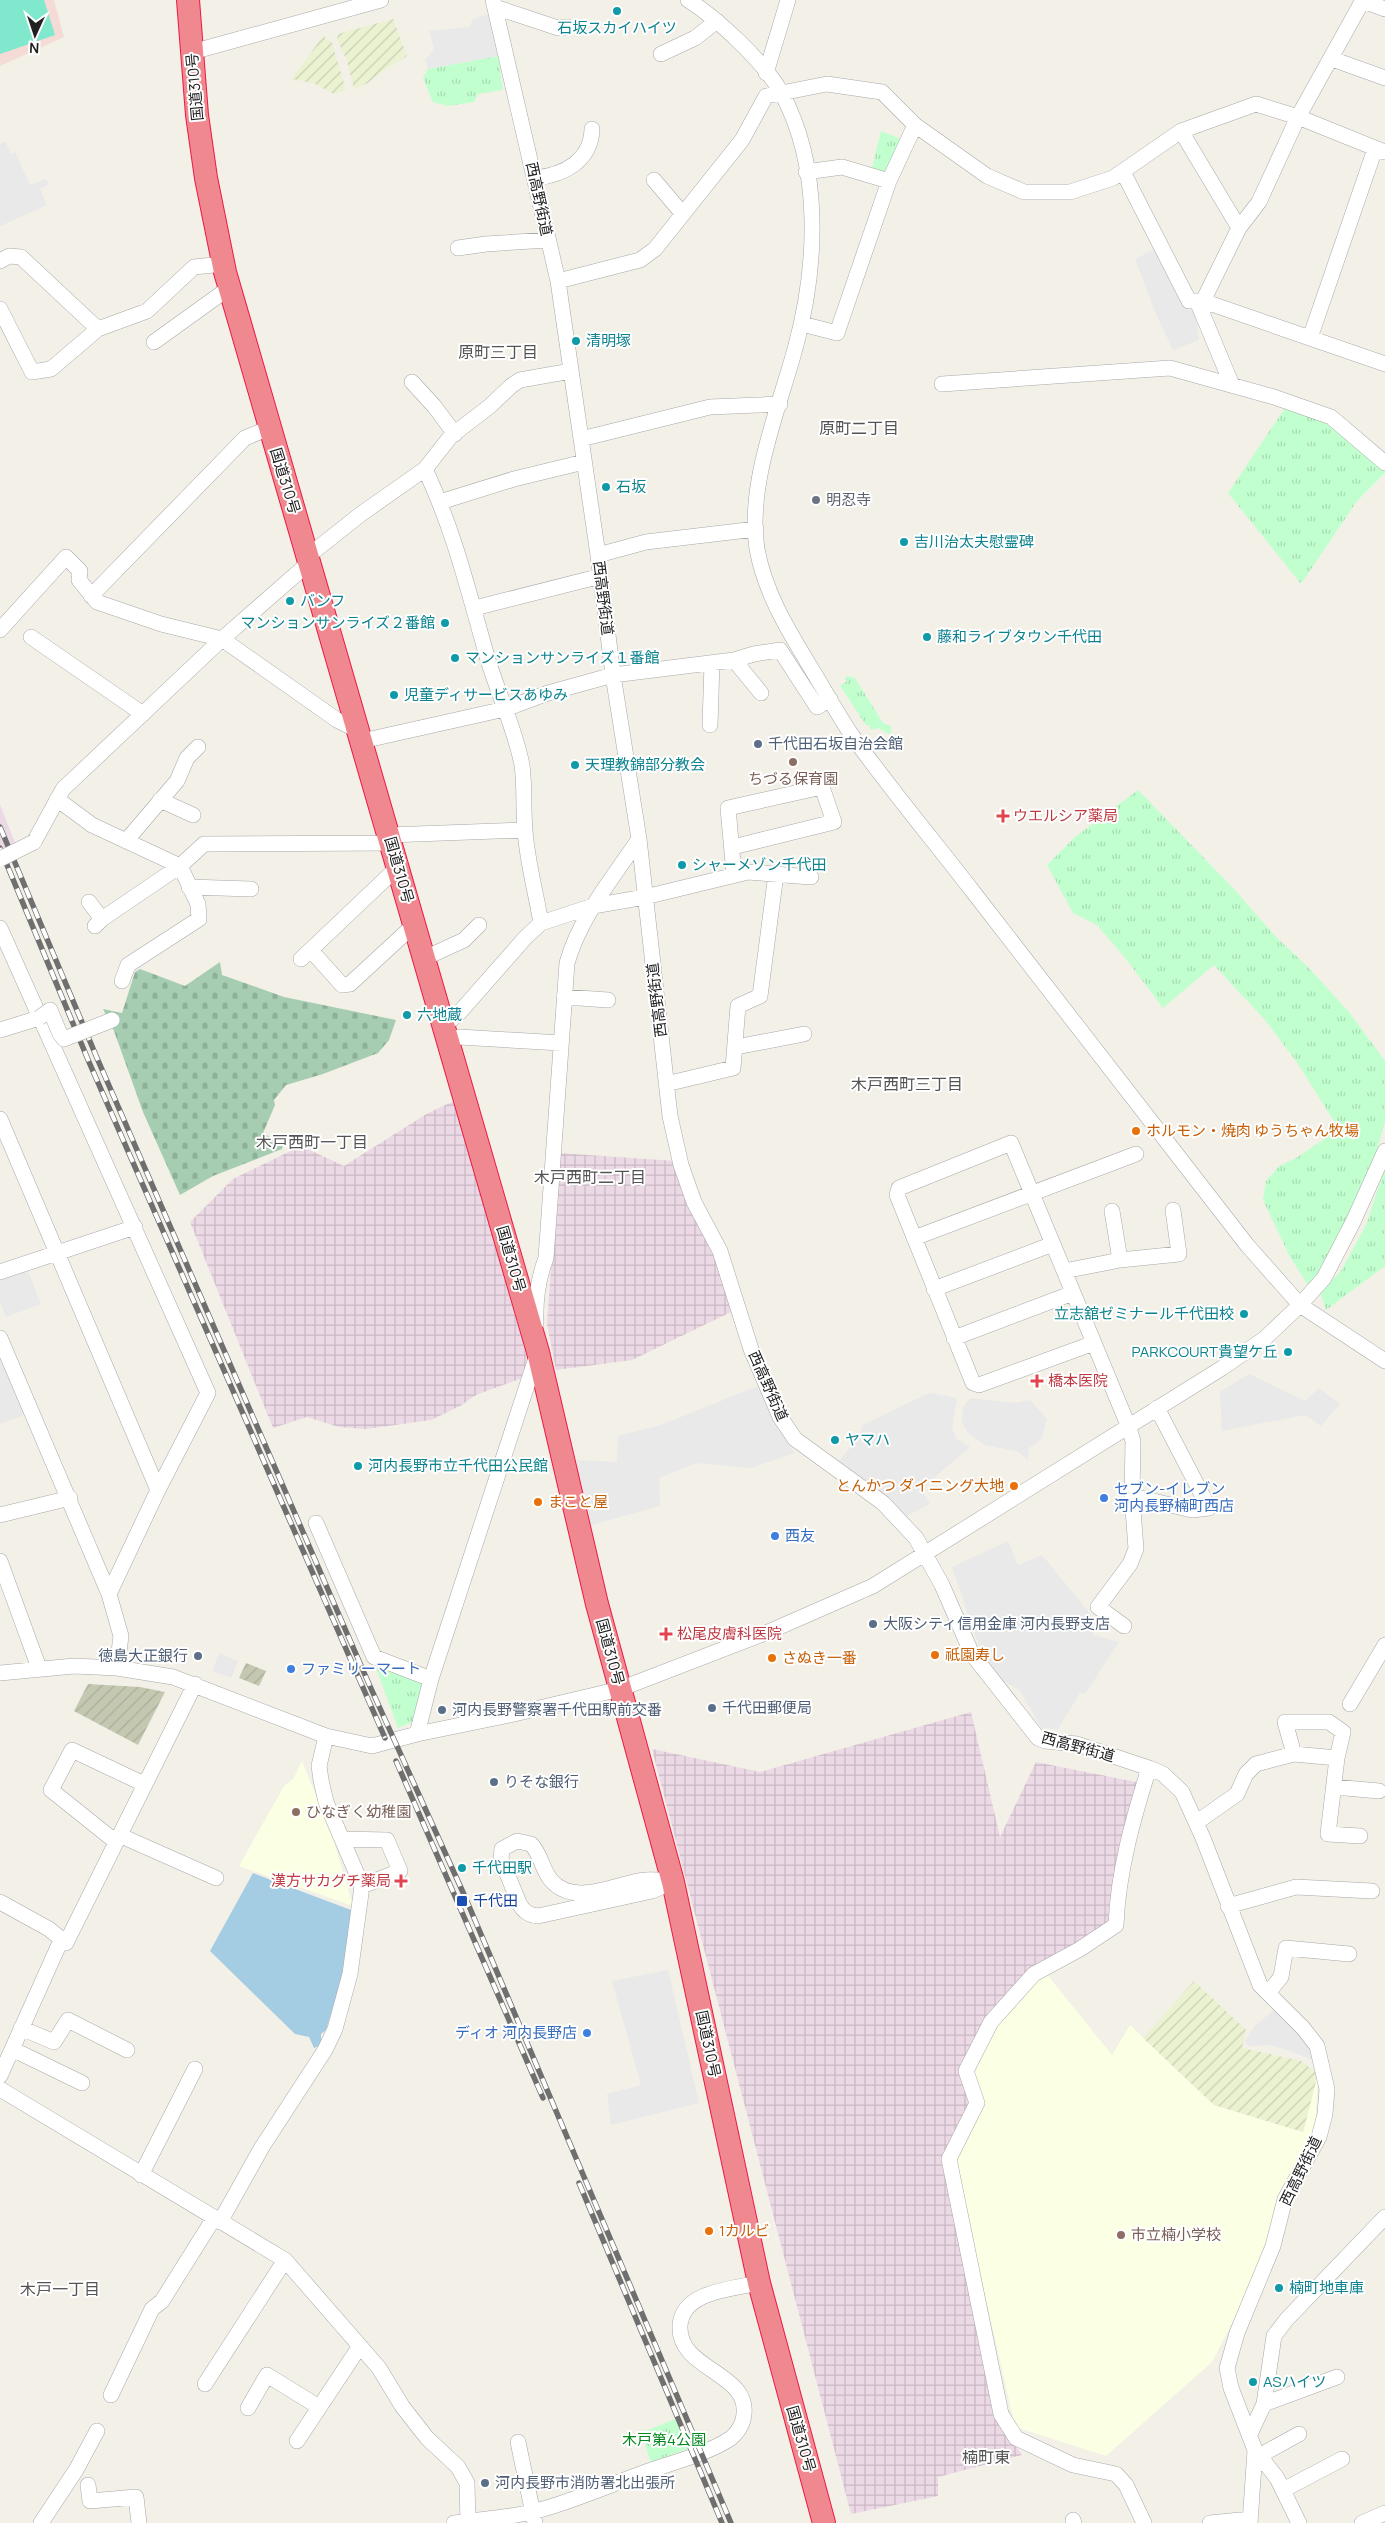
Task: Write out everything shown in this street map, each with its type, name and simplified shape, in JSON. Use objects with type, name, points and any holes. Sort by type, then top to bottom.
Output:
[{"type":"highway","name":"国道310号","points":[[188,0],[197,115],[206,178],[229,288],[447,1032],[538,1352],[597,1604],[673,1882],[759,2282],[824,2523]]},
{"type":"street","points":[[192,52],[381,0]]},
{"type":"street","points":[[688,0],[717,21],[766,73],[780,92],[797,133],[806,172],[811,222],[811,257],[802,324],[759,480],[756,529],[757,547],[765,581],[777,608],[830,699],[859,744],[1247,1245],[1300,1305],[1385,1360]]},
{"type":"street","points":[[766,73],[788,0]]},
{"type":"street","points":[[1232,385],[1200,301],[1239,228],[1259,202],[1298,117],[1363,1],[1385,9]]},
{"type":"street","points":[[494,4],[558,28],[568,28]]},
{"type":"street","name":"西高野街道","points":[[494,4],[558,281],[601,576],[613,675],[639,839],[670,1116],[681,1165],[694,1202],[720,1252],[751,1349],[780,1417],[795,1439],[883,1502],[902,1520],[916,1538],[942,1585],[972,1654],[1038,1738],[1045,1741],[1077,1744],[1149,1768],[1163,1774],[1182,1792],[1197,1822],[1260,1985],[1317,2046],[1327,2089],[1325,2114],[1319,2137],[1285,2199],[1273,2246],[1237,2333],[1227,2368],[1231,2388],[1257,2453],[1282,2490],[1300,2523]]},
{"type":"street","points":[[661,54],[695,38],[717,21]]},
{"type":"street","points":[[1332,59],[1385,78]]},
{"type":"street","points":[[558,281],[640,260],[655,249],[742,140],[766,96],[780,92],[827,84],[868,88],[882,92],[915,125],[987,176],[1024,192],[1070,192],[1113,178],[1181,131],[1256,104],[1298,117],[1380,150],[1310,338]]},
{"type":"street","points":[[802,324],[837,333],[889,181],[915,125]]},
{"type":"street","points":[[535,178],[555,176],[571,167],[592,142],[592,129]]},
{"type":"street","points":[[1181,131],[1239,228]]},
{"type":"street","points":[[806,172],[842,167],[889,181]]},
{"type":"street","points":[[1123,172],[1189,302],[1200,301],[1385,362]]},
{"type":"street","points":[[654,180],[682,213]]},
{"type":"street","points":[[458,248],[486,244],[548,240]]},
{"type":"street","points":[[0,261],[9,256],[21,257],[98,329]]},
{"type":"street","points":[[0,309],[32,372],[51,368],[98,329],[147,311],[194,267],[223,264]]},
{"type":"street","points":[[154,342],[229,288]]},
{"type":"street","points":[[942,384],[1170,368],[1274,397],[1331,417],[1385,463]]},
{"type":"street","points":[[0,859],[34,842],[63,789],[222,639],[309,561],[313,552],[361,514],[425,469],[455,434],[520,380],[571,371]]},
{"type":"street","points":[[412,382],[434,406],[455,434]]},
{"type":"street","points":[[581,439],[710,407],[780,404]]},
{"type":"street","points":[[91,596],[244,438],[269,428]]},
{"type":"street","points":[[440,502],[531,474],[584,462]]},
{"type":"street","points":[[425,469],[440,502],[475,608],[488,661],[522,764],[525,794],[525,830],[541,924]]},
{"type":"street","points":[[598,555],[646,542],[756,529]]},
{"type":"street","points":[[0,630],[66,557],[80,571],[79,580],[97,602],[161,624],[222,639],[360,736],[505,708],[548,693],[613,675],[734,660],[754,654],[780,650],[817,707],[830,699]]},
{"type":"street","points":[[475,608],[601,576]]},
{"type":"street","points":[[31,637],[143,714]]},
{"type":"street","points":[[734,660],[761,693]]},
{"type":"street","points":[[710,725],[712,663]]},
{"type":"street","points":[[126,841],[177,781],[187,758],[198,747]]},
{"type":"street","points":[[733,846],[834,822],[822,787],[728,808],[733,846],[734,874]]},
{"type":"street","points":[[57,800],[92,825],[180,866],[198,904],[199,919],[128,965],[122,981]]},
{"type":"street","points":[[160,800],[193,815]]},
{"type":"street","points":[[89,902],[98,922],[180,866],[204,844],[390,839],[525,830]]},
{"type":"street","points":[[417,1734],[431,1680],[538,1352],[535,1302],[540,1274],[546,1258],[567,963],[573,943],[594,906],[639,839]]},
{"type":"street","points":[[301,959],[398,867]]},
{"type":"street","points":[[561,1043],[458,1037],[447,1032],[459,1013],[525,938],[541,924],[594,906],[645,897],[734,874],[748,872],[811,877]]},
{"type":"street","points":[[666,1084],[733,1068],[738,1006],[760,996],[776,874]]},
{"type":"street","points":[[189,887],[251,889]]},
{"type":"street","points":[[317,957],[342,985],[350,984],[415,924]]},
{"type":"street","points":[[425,958],[464,940],[479,925]]},
{"type":"street","points":[[0,928],[5,954],[39,1018],[135,1227],[208,1393],[158,1490],[109,1594]]},
{"type":"street","points":[[564,996],[608,1000]]},
{"type":"street","points":[[0,1030],[39,1018],[50,1010],[64,1039],[112,1020]]},
{"type":"street","points":[[736,1047],[804,1034]]},
{"type":"street","points":[[0,1119],[158,1490]]},
{"type":"street","points":[[1094,1343],[979,1385],[973,1383],[969,1378],[897,1195],[899,1188],[1011,1143],[1073,1293],[1094,1343],[1128,1425],[1134,1441],[1132,1496],[1136,1550],[1120,1578],[1098,1607],[1124,1626]]},
{"type":"street","points":[[0,1673],[74,1666],[117,1668],[173,1677],[326,1736],[372,1746],[417,1734],[620,1689],[768,1632],[874,1586],[926,1555],[1128,1425],[1222,1368],[1264,1339],[1300,1305],[1324,1278],[1353,1222],[1385,1151]]},
{"type":"street","points":[[914,1238],[1136,1154]]},
{"type":"street","points":[[1064,1271],[1120,1260],[1179,1254],[1173,1210]]},
{"type":"street","points":[[1112,1211],[1120,1260]]},
{"type":"street","points":[[0,1272],[135,1227]]},
{"type":"street","points":[[934,1290],[1053,1244]]},
{"type":"street","points":[[954,1338],[1073,1293]]},
{"type":"street","points":[[2,1345],[70,1498],[109,1594],[121,1636],[117,1668]]},
{"type":"street","points":[[1132,1496],[1192,1510],[1209,1508],[1157,1408]]},
{"type":"street","points":[[0,1515],[70,1498]]},
{"type":"street","points":[[316,1524],[374,1658],[431,1680]]},
{"type":"street","points":[[0,1561],[39,1668]]},
{"type":"street","points":[[1350,1704],[1385,1645]]},
{"type":"street","points":[[0,1902],[62,1938],[66,1943],[194,1684]]},
{"type":"street","points":[[1294,1754],[1286,1722],[1329,1722],[1343,1732],[1337,1758],[1328,1834],[1360,1836]]},
{"type":"street","points":[[111,2395],[152,2309],[162,2301],[217,2220],[324,2050],[335,2029],[350,1974],[362,1886],[326,1802],[319,1766],[326,1736]]},
{"type":"street","points":[[144,1784],[72,1750],[51,1790],[117,1839],[216,1878]]},
{"type":"street","points":[[1197,1822],[1237,1794],[1246,1774],[1256,1764],[1294,1754],[1337,1758]]},
{"type":"street","points":[[1144,2523],[1126,2485],[1116,2474],[1073,2464],[1016,2438],[1001,2414],[949,2159],[977,2103],[966,2071],[991,2022],[1034,1974],[1080,1949],[1116,1925],[1117,1893],[1135,1811],[1149,1768]]},
{"type":"street","points":[[1334,1787],[1379,1791]]},
{"type":"street","points":[[342,1838],[387,1840],[400,1871],[362,1886]]},
{"type":"street","points":[[517,1842],[531,1844],[536,1848],[550,1880],[557,1886],[574,1892],[596,1891],[647,1879],[673,1882],[652,1891],[538,1916],[531,1915],[520,1906],[501,1859],[501,1853],[506,1845],[517,1842]]},
{"type":"street","points":[[1228,1906],[1298,1883],[1372,1891]]},
{"type":"street","points":[[0,2076],[62,1938]]},
{"type":"street","points":[[1268,1993],[1282,1977],[1286,1948],[1349,1954]]},
{"type":"street","points":[[21,2028],[54,2042],[68,2020],[127,2050]]},
{"type":"street","points":[[12,2049],[82,2083]]},
{"type":"street","points":[[141,2175],[195,2069]]},
{"type":"street","points":[[0,2089],[285,2260],[379,2368],[402,2406],[427,2438],[458,2467],[467,2482],[463,2522],[534,2518],[730,2438],[739,2430],[744,2412],[741,2395],[730,2383],[689,2352],[680,2334],[681,2318],[688,2305],[699,2298],[759,2282]]},
{"type":"street","points":[[1250,2434],[1264,2404],[1274,2336],[1287,2319],[1385,2217]]},
{"type":"street","points":[[205,2384],[285,2260]]},
{"type":"street","points":[[297,2441],[360,2346]]},
{"type":"street","points":[[248,2408],[267,2375],[319,2407]]},
{"type":"street","points":[[1264,2404],[1337,2377]]},
{"type":"street","points":[[41,2523],[76,2470],[97,2431]]},
{"type":"street","points":[[1210,2523],[1250,2521],[1257,2453],[1300,2434]]},
{"type":"street","points":[[518,2442],[534,2518]]},
{"type":"street","points":[[1282,2490],[1342,2459]]},
{"type":"street","points":[[88,2484],[90,2501],[142,2496],[139,2523]]},
{"type":"shaded area","points":[[0,0],[54,0],[64,37],[0,66]]},
{"type":"shaded area","points":[[490,13],[498,56],[428,69],[425,60],[434,49],[429,31],[469,27],[473,19]]},
{"type":"shaded area","points":[[393,19],[407,56],[381,72],[368,83],[354,89],[347,61],[337,39],[338,34]]},
{"type":"shaded area","points":[[323,36],[332,43],[346,90],[334,94],[313,83],[292,79]]},
{"type":"shaded area","points":[[5,141],[11,154],[15,152],[30,185],[46,179],[49,184],[40,189],[47,205],[0,226],[0,144]]},
{"type":"shaded area","points":[[1159,247],[1194,303],[1199,340],[1173,350],[1156,314],[1135,259]]},
{"type":"shaded area","points":[[0,805],[16,845],[0,851]]},
{"type":"shaded area","points":[[454,1101],[526,1355],[525,1377],[476,1395],[460,1406],[431,1420],[366,1429],[339,1427],[307,1417],[273,1428],[190,1222],[233,1179],[301,1146],[344,1166],[428,1113]]},
{"type":"shaded area","points":[[559,1153],[676,1161],[716,1256],[731,1301],[731,1312],[632,1360],[556,1370],[547,1324]]},
{"type":"shaded area","points":[[28,1271],[41,1304],[6,1317],[0,1302],[0,1280]]},
{"type":"shaded area","points":[[0,1352],[29,1413],[0,1424]]},
{"type":"shaded area","points":[[1249,1374],[1305,1401],[1319,1388],[1340,1404],[1321,1426],[1305,1415],[1222,1431],[1220,1392]]},
{"type":"shaded area","points":[[758,1386],[794,1453],[751,1468],[696,1463],[659,1478],[660,1506],[591,1525],[576,1460],[617,1462],[618,1436],[661,1425]]},
{"type":"shaded area","points":[[929,1393],[957,1398],[952,1429],[957,1439],[970,1447],[921,1489],[930,1504],[905,1517],[835,1465],[857,1440],[863,1425]]},
{"type":"shaded area","points":[[970,1398],[1015,1403],[1030,1400],[1047,1419],[1042,1439],[1029,1448],[1028,1461],[1019,1452],[985,1445],[968,1433],[962,1423],[963,1407]]},
{"type":"shaded area","points":[[1008,1541],[1018,1565],[1042,1555],[1088,1611],[1093,1620],[1093,1635],[1119,1642],[1085,1694],[1080,1693],[1058,1729],[1041,1728],[1020,1690],[1001,1680],[981,1652],[952,1567]]},
{"type":"shaded area","points":[[219,1653],[238,1661],[231,1678],[212,1671]]},
{"type":"shaded area","points":[[246,1663],[266,1671],[259,1686],[239,1678]]},
{"type":"shaded area","points":[[88,1684],[140,1687],[165,1692],[138,1745],[74,1711]]},
{"type":"shaded area","points":[[971,1712],[1000,1837],[1036,1762],[1141,1783],[1110,1925],[1031,1971],[972,2106],[945,2159],[995,2412],[1022,2455],[938,2477],[938,2496],[851,2514],[652,1749],[760,1772]]},
{"type":"shaded area","name":"ひなぎく幼稚園","points":[[302,1761],[333,1838],[353,1906],[239,1866],[284,1786],[293,1779]]},
{"type":"shaded area","points":[[668,1970],[699,2103],[611,2125],[607,2094],[641,2085],[612,1981]]},
{"type":"shaded area","name":"市立楠小学校","points":[[1045,1972],[1112,2055],[1130,2025],[1214,2105],[1303,2132],[1318,2074],[1315,2134],[1259,2271],[1212,2362],[1106,2456],[1015,2427],[954,2158],[983,2102],[972,2073],[997,2016]]},
{"type":"shaded area","points":[[1194,1981],[1246,2030],[1242,2048],[1301,2061],[1318,2074],[1303,2132],[1214,2105],[1143,2038]]},
{"type":"shaded area","points":[[1279,2005],[1302,2029],[1319,2063],[1288,2050],[1268,2045],[1248,2046],[1245,2041],[1254,2027]]},
{"type":"green space","points":[[0,0],[44,0],[55,35],[0,54]]},
{"type":"green space","points":[[498,56],[503,90],[478,94],[474,102],[448,106],[433,102],[423,78],[428,69]]},
{"type":"green space","points":[[881,131],[901,139],[887,171],[881,172],[872,168]]},
{"type":"green space","points":[[1287,405],[1327,420],[1385,468],[1385,473],[1357,501],[1301,584],[1228,493]]},
{"type":"green space","points":[[845,677],[855,678],[883,723],[891,726],[891,735],[878,728],[871,730],[869,725],[866,725],[840,686],[847,681]]},
{"type":"green space","points":[[1138,790],[1349,1012],[1385,1061],[1385,1121],[1377,1150],[1368,1175],[1325,1266],[1308,1285],[1290,1257],[1263,1200],[1266,1181],[1279,1166],[1296,1158],[1339,1129],[1296,1061],[1265,1020],[1214,965],[1163,1008],[1126,959],[1097,925],[1073,913],[1047,865],[1075,837]]},
{"type":"green space","points":[[220,962],[222,975],[284,997],[396,1020],[389,1040],[378,1053],[323,1074],[286,1085],[274,1100],[275,1105],[263,1133],[283,1144],[282,1149],[213,1176],[180,1195],[143,1112],[114,1031],[103,1009],[122,1013],[135,972],[140,969],[185,986]]},
{"type":"green space","points":[[1385,1168],[1385,1266],[1326,1310],[1320,1293],[1341,1271],[1366,1225]]},
{"type":"green space","points":[[376,1668],[397,1672],[425,1683],[415,1721],[398,1728]]},
{"type":"green space","name":"木戸第4公園","points":[[675,2419],[687,2449],[651,2462],[641,2433]]},
{"type":"water","points":[[253,1873],[351,1910],[344,1973],[326,2030],[321,2034],[321,2045],[314,2048],[309,2037],[295,2034],[210,1951]]},
{"type":"railway","points":[[0,827],[97,1058],[369,1684],[466,1899],[731,2523]]},
{"type":"railway","points":[[0,848],[89,1062],[385,1738]]},
{"type":"railway","points":[[396,1761],[543,2098]]},
{"type":"railway","points":[[579,2183],[722,2523]]},
{"type":"place","name":"石坂スカイハイツ","points":[[617,11]]},
{"type":"place","name":"清明塚","points":[[576,341]]},
{"type":"place","name":"石坂","points":[[606,487]]},
{"type":"place","name":"明忍寺","points":[[816,500]]},
{"type":"place","name":"吉川治太夫慰霊碑","points":[[904,542]]},
{"type":"place","name":"バンフ","points":[[290,601]]},
{"type":"place","name":"マンションサンライズ２番館","points":[[445,623]]},
{"type":"place","name":"藤和ライブタウン千代田","points":[[927,637]]},
{"type":"place","name":"マンションサンライズ１番館","points":[[455,658]]},
{"type":"place","name":"児童ディサービスあゆみ","points":[[394,695]]},
{"type":"place","name":"千代田石坂自治会館","points":[[758,744]]},
{"type":"place","name":"ちづる保育園","points":[[793,762]]},
{"type":"place","name":"天理教錦部分教会","points":[[575,765]]},
{"type":"place","name":"ウエルシア薬局","points":[[1003,816]]},
{"type":"place","name":"シャーメゾン千代田","points":[[682,865]]},
{"type":"place","name":"六地蔵","points":[[407,1015]]},
{"type":"place","name":"ホルモン・焼肉 ゆうちゃん牧場","points":[[1136,1131]]},
{"type":"place","name":"立志舘ゼミナール千代田校","points":[[1244,1314]]},
{"type":"place","name":"PARKCOURT貴望ケ丘","points":[[1288,1352]]},
{"type":"place","name":"橋本医院","points":[[1037,1381]]},
{"type":"place","name":"ヤマハ","points":[[835,1440]]},
{"type":"place","name":"河内長野市立千代田公民館","points":[[358,1466]]},
{"type":"place","name":"とんかつ ダイニング大地","points":[[1014,1486]]},
{"type":"place","name":"セブン-イレブン 河内長野楠町西店","points":[[1104,1498]]},
{"type":"place","name":"まこと屋","points":[[538,1502]]},
{"type":"place","name":"西友","points":[[775,1536]]},
{"type":"place","name":"大阪シティ信用金庫 河内長野支店","points":[[873,1624]]},
{"type":"place","name":"松尾皮膚科医院","points":[[666,1634]]},
{"type":"place","name":"祇園寿し","points":[[935,1655]]},
{"type":"place","name":"徳島大正銀行","points":[[198,1656]]},
{"type":"place","name":"さぬき一番","points":[[772,1658]]},
{"type":"place","name":"ファミリーマート","points":[[291,1669]]},
{"type":"place","name":"千代田郵便局","points":[[712,1708]]},
{"type":"place","name":"河内長野警察署千代田駅前交番","points":[[442,1710]]},
{"type":"place","name":"りそな銀行","points":[[494,1782]]},
{"type":"place","name":"ひなぎく幼稚園","points":[[296,1812]]},
{"type":"place","name":"千代田駅","points":[[462,1868]]},
{"type":"place","name":"漢方サカグチ薬局","points":[[401,1881]]},
{"type":"place","name":"千代田","points":[[462,1901]]},
{"type":"place","name":"ディオ 河内長野店","points":[[587,2033]]},
{"type":"place","name":"1カルビ","points":[[709,2231]]},
{"type":"place","name":"市立楠小学校","points":[[1121,2235]]},
{"type":"place","name":"楠町地車庫","points":[[1279,2288]]},
{"type":"place","name":"ASハイツ","points":[[1253,2382]]},
{"type":"place","name":"河内長野市消防署北出張所","points":[[485,2483]]},
{"type":"district","name":"原町三丁目","points":[[498,352]]},
{"type":"district","name":"原町二丁目","points":[[859,428]]},
{"type":"district","name":"木戸西町三丁目","points":[[907,1084]]},
{"type":"district","name":"木戸西町一丁目","points":[[312,1142]]},
{"type":"district","name":"木戸西町二丁目","points":[[590,1177]]},
{"type":"district","name":"木戸一丁目","points":[[60,2289]]},
{"type":"district","name":"楠町東","points":[[986,2457]]}]
